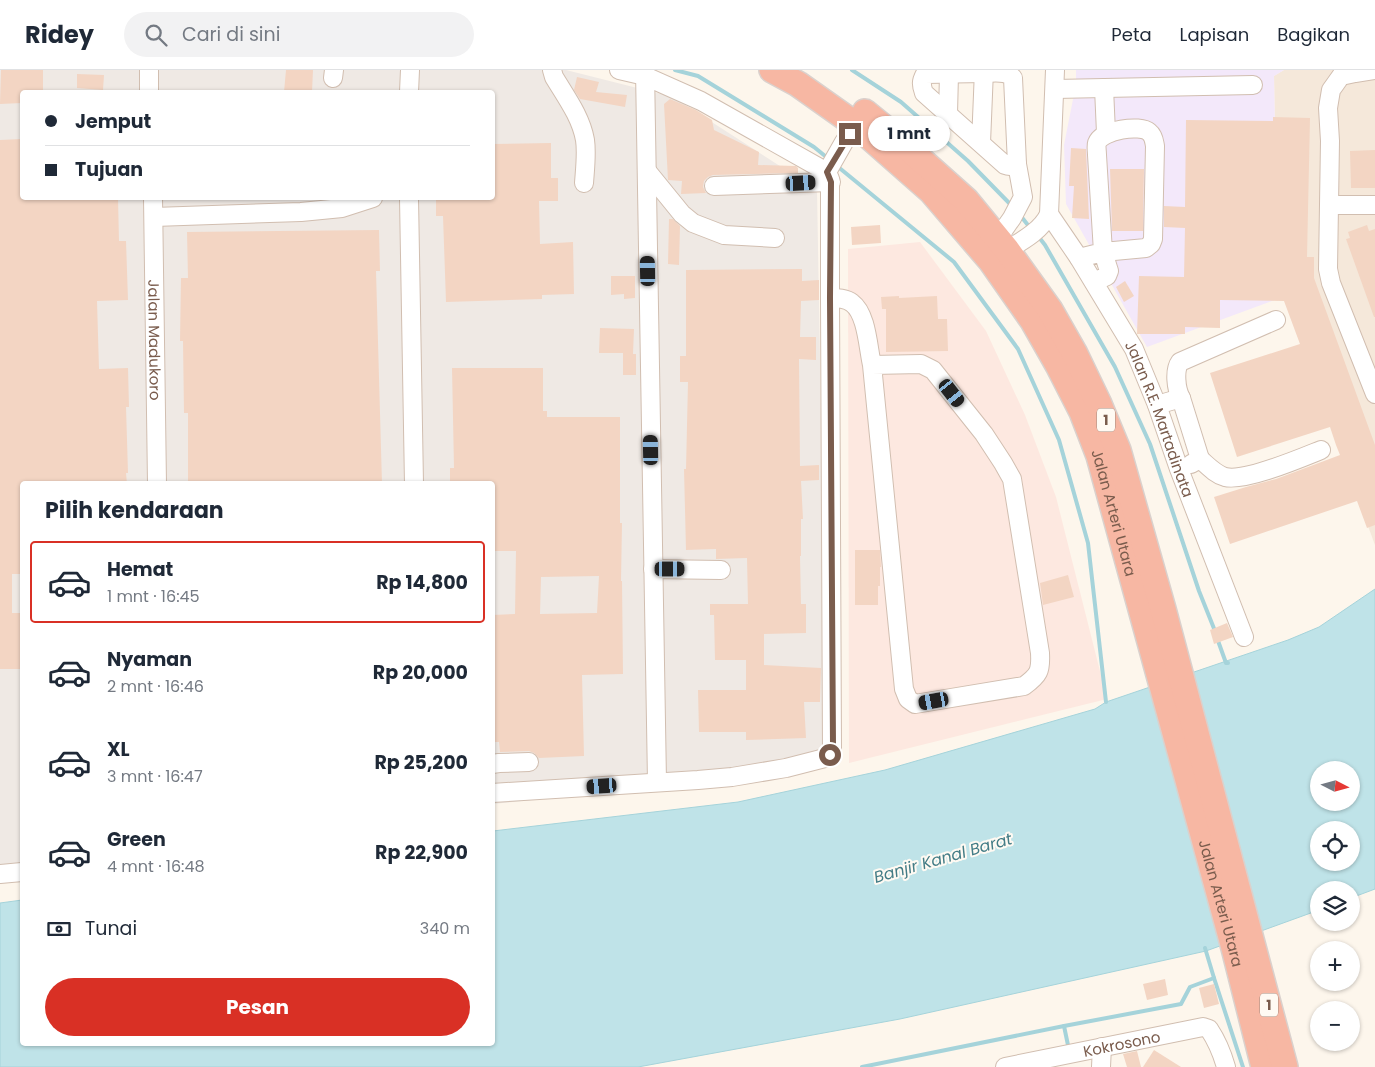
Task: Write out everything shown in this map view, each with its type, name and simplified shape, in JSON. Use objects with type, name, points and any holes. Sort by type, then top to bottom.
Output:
[{"type":"highway","name":"Jalan Arteri Utara","points":[[772,70],[798,84],[850,133],[931,192],[992,261],[1033,321],[1082,412],[1153,612]]},
{"type":"highway","name":"Jalan Arteri Utara","points":[[805,70],[856,104],[892,134],[966,200],[1009,243],[1075,354],[1100,404],[1118,450],[1153,612],[1243,945],[1285,1067]]},
{"type":"highway","name":"Jalan Arteri Utara","points":[[1243,945],[1264,1067]]},
{"type":"street","points":[[148,70],[149,90]]},
{"type":"street","points":[[410,70],[410,90]]},
{"type":"street","points":[[552,70],[554,77],[578,117],[582,129],[585,142],[584,183]]},
{"type":"street","points":[[619,70],[645,73],[701,101],[830,173]]},
{"type":"street","points":[[1009,243],[1044,221],[1055,70]]},
{"type":"street","points":[[1375,70],[1341,76],[1331,90],[1328,108],[1330,141],[1328,277],[1375,394]]},
{"type":"street","points":[[1009,243],[1012,218],[1023,197],[1017,164],[1013,78],[1010,74],[984,71],[926,74],[921,80],[921,87],[924,93],[1005,165],[1009,167],[1017,164]]},
{"type":"street","points":[[982,143],[984,71]]},
{"type":"street","points":[[645,73],[658,782]]},
{"type":"street","points":[[948,114],[949,74]]},
{"type":"street","points":[[1055,89],[1104,88],[1163,78],[1253,86]]},
{"type":"street","points":[[1104,88],[1106,133]]},
{"type":"street","points":[[1079,258],[1103,252],[1146,248],[1151,244],[1153,239],[1156,146],[1154,138],[1148,131],[1141,128],[1106,133],[1097,143],[1096,155],[1103,252],[1109,274],[1094,282]]},
{"type":"street","points":[[495,792],[732,776],[786,768],[830,755],[832,750],[830,173],[850,133]]},
{"type":"street","points":[[647,171],[682,214],[693,223],[724,235],[775,238]]},
{"type":"street","points":[[714,186],[830,173]]},
{"type":"street","name":"Jalan Madukoro","points":[[154,200],[157,481]]},
{"type":"street","points":[[154,217],[301,212],[342,208],[367,200]]},
{"type":"street","points":[[409,200],[414,481]]},
{"type":"street","points":[[1330,205],[1375,205]]},
{"type":"street","name":"Jalan R.E. Martadinata","points":[[1044,221],[1079,258],[1134,349],[1157,405],[1179,469],[1244,638]]},
{"type":"street","points":[[830,298],[842,298],[852,302],[860,311],[864,322],[872,365],[904,689],[908,699],[915,704],[1024,686],[1035,678],[1040,666],[1040,652],[1012,479],[984,434],[933,370],[921,364],[872,365]]},
{"type":"street","points":[[1276,320],[1180,362],[1177,366],[1177,388],[1200,459],[1213,472],[1226,477],[1243,477],[1321,450]]},
{"type":"street","points":[[1157,405],[1181,398]]},
{"type":"street","points":[[1179,469],[1200,459]]},
{"type":"street","points":[[653,569],[721,570]]},
{"type":"street","points":[[495,764],[529,762]]},
{"type":"street","points":[[0,874],[20,872]]},
{"type":"street","name":"Kokrosono","points":[[1006,1067],[1204,1027],[1209,1029],[1221,1049],[1226,1067]]},
{"type":"street","points":[[1101,1067],[1102,1047]]},
{"type":"shaded area","points":[[0,70],[566,70],[673,97],[817,190],[827,760],[735,778],[495,804],[495,481],[20,481],[20,876],[0,881]]},
{"type":"shaded area","points":[[1076,70],[1284,70],[1274,76],[1278,283],[1283,297],[1147,347],[1066,204],[1064,145],[1076,84]]},
{"type":"shaded area","points":[[1284,70],[1375,70],[1375,545],[1278,283],[1274,76]]},
{"type":"shaded area","points":[[920,242],[986,331],[1025,415],[1056,497],[1107,699],[849,763],[848,249]]},
{"type":"water","name":"Banjir Kanal Barat","points":[[1375,589],[1375,889],[1360,895],[1360,881],[1310,881],[1310,913],[1206,951],[900,1019],[638,1067],[0,1067],[0,903],[20,900],[20,1046],[495,1046],[495,831],[738,802],[885,770],[1095,709],[1106,702],[1288,640],[1319,627]]},
{"type":"building","points":[[1,70],[43,70],[43,90],[20,90],[20,103],[0,104]]},
{"type":"building","points":[[286,70],[313,70],[312,90],[284,90]]},
{"type":"building","points":[[77,74],[104,75],[103,90],[77,88]]},
{"type":"building","points":[[577,77],[599,82],[596,92],[627,95],[625,107],[580,99],[574,90]]},
{"type":"building","points":[[670,99],[696,110],[712,120],[714,130],[759,152],[758,165],[796,166],[798,173],[713,175],[704,181],[703,187],[706,193],[681,194],[682,181],[668,180],[664,104]]},
{"type":"building","points":[[1273,117],[1310,118],[1307,257],[1314,257],[1314,278],[1375,445],[1375,525],[1367,528],[1357,501],[1230,544],[1214,497],[1276,479],[1340,455],[1330,427],[1237,457],[1210,373],[1300,344],[1284,301],[1220,300],[1220,328],[1185,327],[1185,334],[1137,334],[1139,276],[1184,277],[1185,228],[1164,227],[1164,206],[1185,207],[1186,120],[1273,121]]},
{"type":"building","points":[[20,139],[20,200],[118,200],[119,241],[126,241],[128,300],[97,301],[99,369],[128,368],[129,407],[126,407],[127,481],[20,481],[20,574],[12,574],[12,613],[20,613],[20,669],[0,669],[0,140]]},
{"type":"building","points":[[551,143],[551,178],[558,178],[558,201],[539,201],[540,244],[573,242],[574,294],[542,295],[542,299],[446,302],[443,216],[436,216],[436,200],[495,200],[495,144]]},
{"type":"building","points":[[1071,148],[1086,149],[1089,219],[1072,218],[1074,186],[1069,186]]},
{"type":"building","points":[[1375,150],[1375,188],[1351,188],[1350,151]]},
{"type":"building","points":[[1110,169],[1144,169],[1143,231],[1112,231]]},
{"type":"building","points":[[669,219],[673,219],[680,226],[679,265],[668,264]]},
{"type":"building","points":[[880,225],[881,243],[852,245],[851,227]]},
{"type":"building","points":[[1367,225],[1369,231],[1375,229],[1375,317],[1346,239],[1350,238],[1348,232]]},
{"type":"building","points":[[379,230],[380,271],[376,271],[382,481],[188,481],[188,413],[184,413],[183,341],[180,341],[181,278],[188,278],[187,232]]},
{"type":"building","points":[[802,269],[802,281],[819,280],[819,300],[801,301],[800,337],[816,337],[816,360],[799,359],[800,466],[819,465],[819,480],[801,481],[803,519],[801,519],[800,556],[801,604],[806,604],[806,633],[764,634],[764,665],[821,668],[820,702],[804,702],[806,738],[746,740],[746,732],[699,732],[698,690],[746,690],[746,660],[715,660],[714,615],[710,615],[710,604],[748,604],[747,558],[716,559],[716,549],[686,550],[684,469],[686,469],[688,382],[680,382],[680,356],[686,356],[686,270]]},
{"type":"building","points":[[611,276],[635,276],[635,298],[624,299],[624,294],[611,295]]},
{"type":"building","points":[[1125,281],[1134,296],[1124,302],[1116,287]]},
{"type":"building","points":[[899,296],[899,298],[937,296],[938,319],[947,319],[948,351],[886,352],[886,309],[882,309],[881,297]]},
{"type":"building","points":[[600,328],[634,329],[633,354],[636,354],[636,375],[623,375],[623,353],[599,353]]},
{"type":"building","points":[[452,368],[543,368],[543,411],[547,411],[547,417],[620,417],[623,674],[582,675],[584,756],[539,758],[529,751],[500,752],[499,742],[495,742],[495,615],[515,614],[516,551],[495,551],[495,481],[450,481],[450,468],[454,468]],"holes":[[[599,576],[597,613],[540,614],[541,577]]]},
{"type":"building","points":[[855,550],[880,550],[881,567],[878,605],[855,605]]},
{"type":"building","points":[[1068,575],[1074,597],[1043,605],[1040,583]]},
{"type":"building","points":[[1227,623],[1233,637],[1214,644],[1210,630]]},
{"type":"building","points":[[1165,979],[1168,995],[1147,1000],[1143,984]]},
{"type":"building","points":[[1214,984],[1219,1004],[1204,1008],[1199,988]]},
{"type":"building","points":[[1154,1050],[1181,1067],[1143,1067]]},
{"type":"building","points":[[1137,1051],[1141,1067],[1127,1067],[1123,1054]]},
{"type":"waterway","points":[[675,70],[698,76],[814,147],[830,160]]},
{"type":"waterway","points":[[852,70],[901,102],[968,161],[1012,206]]},
{"type":"waterway","points":[[837,166],[954,262],[1018,349],[1059,440],[1088,543],[1106,702]]},
{"type":"waterway","points":[[1020,215],[1031,229]]},
{"type":"waterway","points":[[1038,236],[1115,367],[1150,444],[1199,591],[1215,631]]},
{"type":"waterway","points":[[1217,638],[1226,663],[1228,663]]},
{"type":"waterway","points":[[862,1067],[1181,1004],[1190,987],[1214,978],[1205,948]]},
{"type":"waterway","points":[[1214,978],[1243,1067]]},
{"type":"waterway","points":[[1064,1026],[1069,1050]]},
{"type":"route","points":[[830,755],[833,745],[831,182],[827,172],[850,134]]}]
